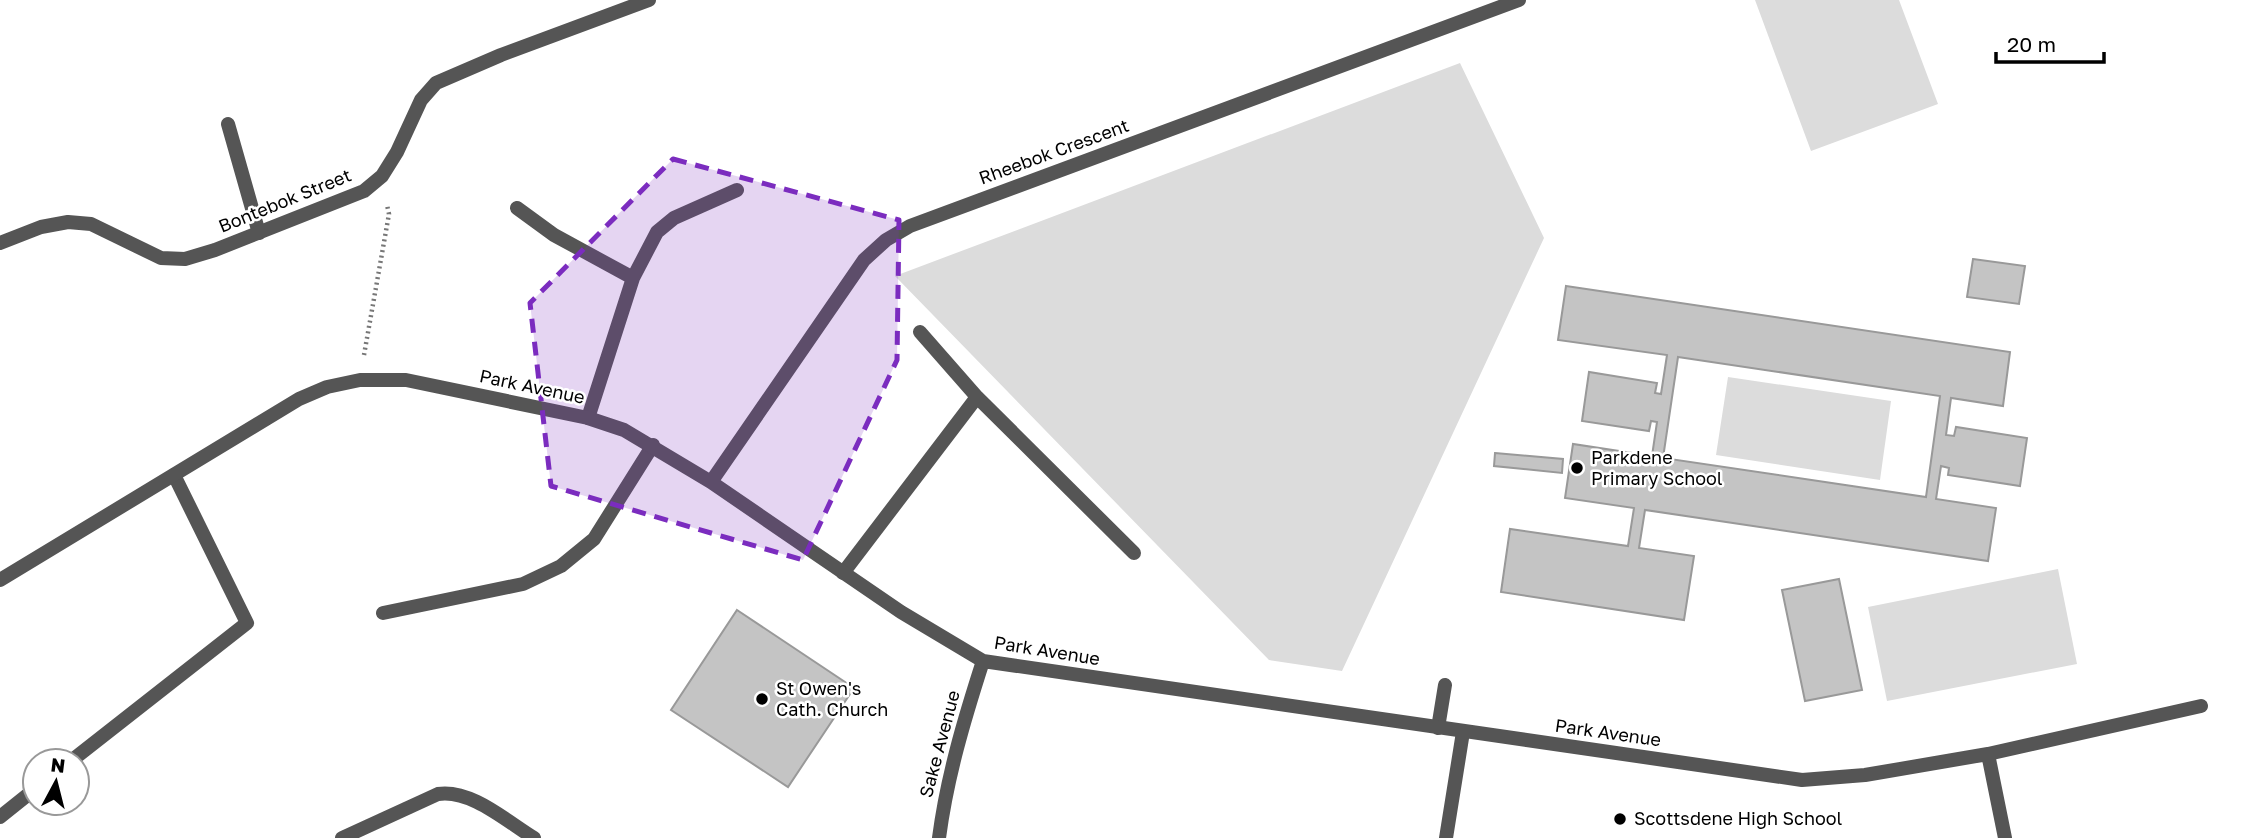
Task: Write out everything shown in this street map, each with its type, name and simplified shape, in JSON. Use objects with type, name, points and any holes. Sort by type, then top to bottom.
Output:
[{"type":"street","name":"Bontebok Street","points":[[0,243],[41,227],[68,222],[91,224],[161,258],[185,259],[259,233],[364,191],[382,176],[397,152],[421,100],[436,83],[501,55],[649,0]]},
{"type":"street","name":"Rheebok Crescent","points":[[710,482],[864,260],[886,240],[922,222],[1519,0]]},
{"type":"street","points":[[228,124],[259,233]]},
{"type":"street","points":[[588,418],[633,278],[657,232],[665,224],[737,190]]},
{"type":"street","points":[[517,208],[554,235],[633,278]]},
{"type":"street","points":[[920,331],[976,397],[1134,553]]},
{"type":"street","name":"Park Avenue","points":[[0,580],[299,399],[327,387],[360,380],[406,380],[588,418],[624,429],[710,482],[901,612],[983,661],[1802,780],[1865,775],[1988,754],[2201,706]]},
{"type":"street","points":[[843,573],[976,397]]},
{"type":"street","points":[[383,613],[523,584],[561,566],[594,539],[653,445]]},
{"type":"street","points":[[89,747],[247,623],[174,475]]},
{"type":"street","name":"Sake Avenue","points":[[939,838],[944,800],[959,736],[983,661]]},
{"type":"street","points":[[1438,728],[1445,685]]},
{"type":"street","points":[[1446,838],[1463,732]]},
{"type":"street","points":[[1988,754],[2005,838]]},
{"type":"street","points":[[342,838],[438,794],[451,792],[466,795],[534,838]]},
{"type":"street","points":[[0,817],[21,800]]},
{"type":"path","points":[[360,380],[389,214],[382,176]]},
{"type":"highlighted area","points":[[673,159],[899,220],[897,360],[803,560],[551,486],[530,303]]},
{"type":"shaded area","points":[[1755,0],[1899,0],[1938,104],[1811,151]]},
{"type":"shaded area","points":[[1460,63],[1544,238],[1342,671],[1269,660],[895,276]]},
{"type":"shaded area","points":[[1728,377],[1891,401],[1880,480],[1716,455]]},
{"type":"shaded area","points":[[2058,569],[2077,664],[1887,701],[1868,607]]},
{"type":"building","points":[[1973,259],[2025,266],[2019,304],[1967,297]]},
{"type":"building","points":[[1566,286],[2010,352],[2003,406],[1951,398],[1946,435],[1954,436],[1956,427],[2027,438],[2020,486],[1948,475],[1949,468],[1941,466],[1936,499],[1996,508],[1988,561],[1645,510],[1639,548],[1694,556],[1684,620],[1501,592],[1510,529],[1628,546],[1634,508],[1565,498],[1573,444],[1652,456],[1657,422],[1651,421],[1649,431],[1582,421],[1589,372],[1657,383],[1655,393],[1661,394],[1667,355],[1558,340]],"holes":[[[1678,357],[1940,396],[1926,497],[1663,458]]]},
{"type":"building","points":[[1495,453],[1563,459],[1562,473],[1494,466]]},
{"type":"building","points":[[1839,579],[1862,690],[1805,701],[1782,590]]},
{"type":"building","name":"St Owen's Cath. Church","points":[[737,610],[854,688],[788,787],[671,710]]},
{"type":"place","name":"Parkdene Primary School","points":[[1577,468]]},
{"type":"place","name":"St Owen's Cath. Church","points":[[762,699]]},
{"type":"place","name":"Scottsdene High School","points":[[1620,819]]}]
